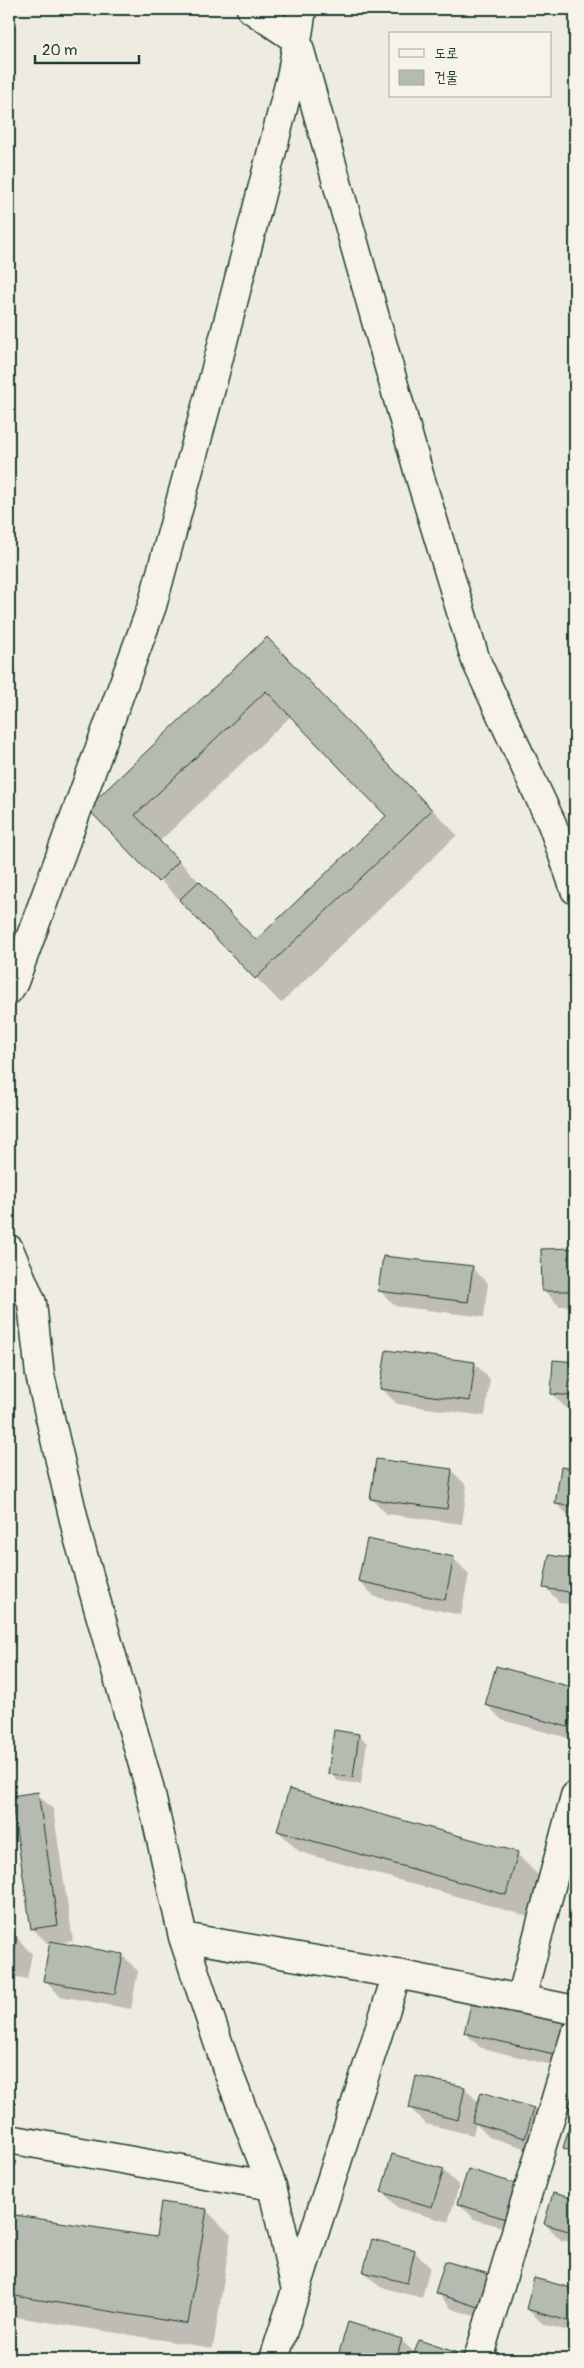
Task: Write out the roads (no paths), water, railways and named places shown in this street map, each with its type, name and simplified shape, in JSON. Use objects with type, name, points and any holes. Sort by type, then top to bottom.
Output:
[{"type":"street","points":[[251,9],[297,40],[419,474],[476,661],[552,824],[575,890]]},
{"type":"street","points":[[9,990],[14,982],[152,606],[292,73],[302,9]]},
{"type":"street","points":[[9,1249],[32,1303],[40,1375],[80,1546],[148,1786],[183,1937],[226,2069],[272,2186],[296,2290]]},
{"type":"street","points":[[521,1999],[575,1796]]},
{"type":"street","points":[[183,1937],[396,1974],[575,2010]]},
{"type":"street","points":[[274,2359],[396,1974]]},
{"type":"street","points":[[478,2359],[575,2035]]},
{"type":"street","points":[[9,2139],[272,2186]]}]
